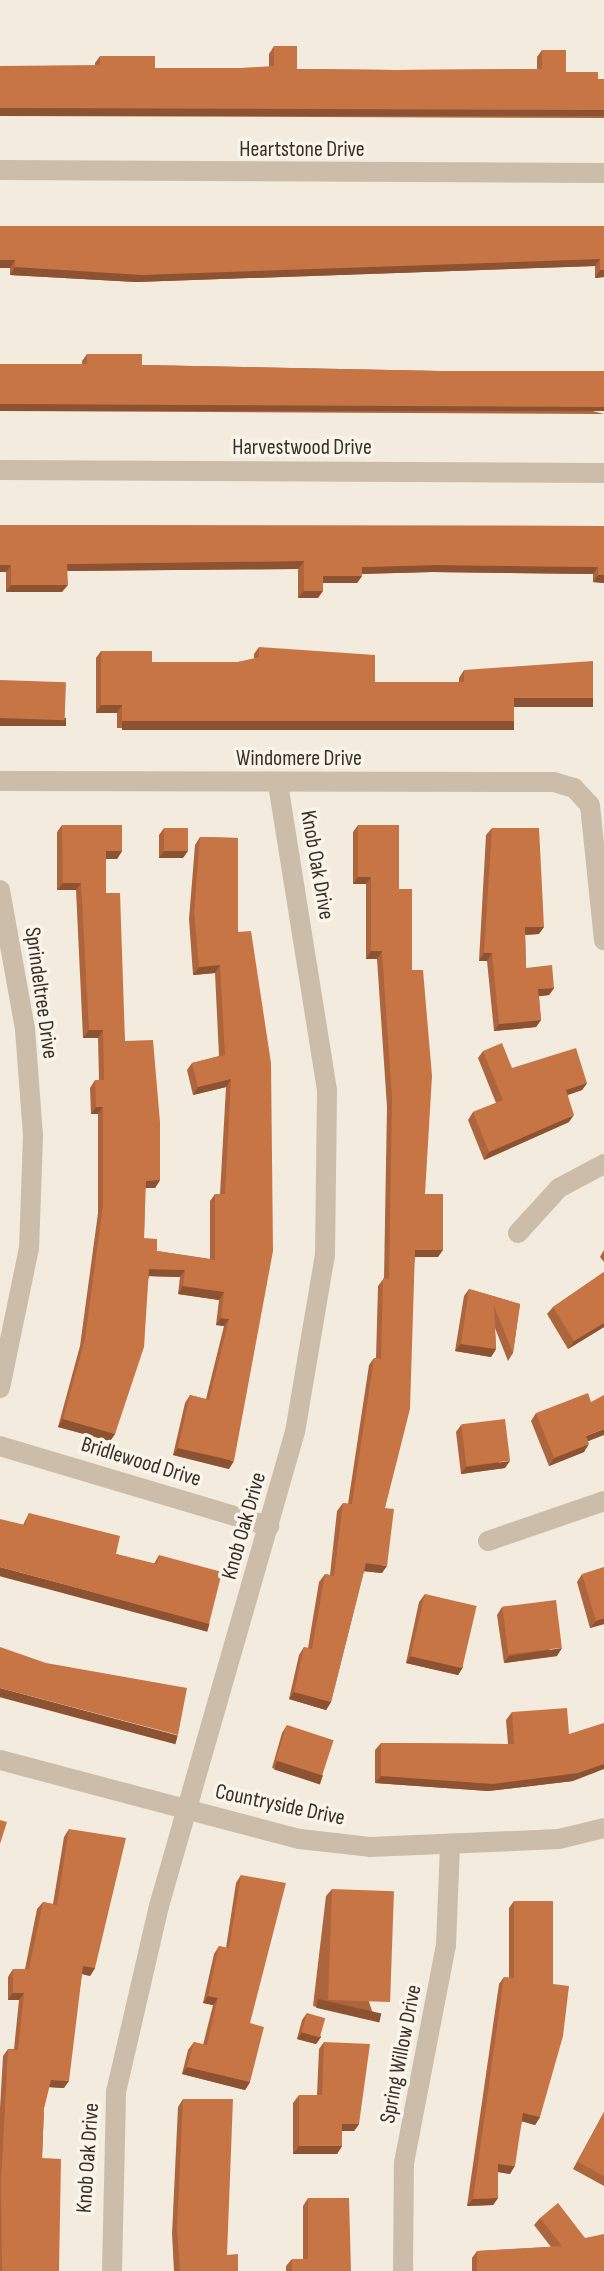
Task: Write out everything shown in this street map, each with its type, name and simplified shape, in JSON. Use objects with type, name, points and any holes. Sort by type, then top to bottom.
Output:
[{"type":"street","name":"Heartstone Drive","points":[[0,170],[604,173]]},
{"type":"street","name":"Harvestwood Drive","points":[[0,470],[604,473]]},
{"type":"street","name":"Windomere Drive","points":[[0,781],[554,782],[574,788],[590,805],[604,940]]},
{"type":"street","name":"Knob Oak Drive","points":[[112,2271],[116,2092],[187,1809],[269,1526],[317,1320],[328,1172],[316,999],[278,783]]},
{"type":"street","name":"Sprindeltree Drive","points":[[0,890],[25,1029],[33,1136],[29,1248],[0,1388]]},
{"type":"street","points":[[518,1233],[559,1188],[604,1164]]},
{"type":"street","name":"Bridlewood Drive","points":[[0,1446],[269,1526]]},
{"type":"street","points":[[488,1541],[604,1501]]},
{"type":"street","name":"Countryside Drive","points":[[0,1760],[300,1839],[450,1847],[604,1828]]},
{"type":"street","name":"Spring Willow Drive","points":[[403,2271],[404,2163],[446,1945],[450,1847]]},
{"type":"building","points":[[274,46],[297,46],[297,69],[542,69],[542,50],[566,50],[566,72],[598,72],[598,79],[604,79],[604,110],[0,108],[0,66],[100,65],[100,56],[155,56],[155,68],[274,66]]},
{"type":"building","points":[[0,226],[604,226],[604,270],[600,270],[600,259],[142,275],[15,267],[15,260],[0,260]]},
{"type":"building","points":[[87,354],[142,354],[142,365],[604,371],[604,407],[0,404],[0,364],[87,364]]},
{"type":"building","points":[[0,525],[604,526],[604,575],[598,575],[598,567],[362,567],[362,576],[323,576],[323,591],[304,591],[304,561],[67,564],[68,585],[11,585],[11,565],[0,565]]},
{"type":"building","points":[[259,647],[375,655],[375,682],[464,682],[464,670],[593,661],[593,698],[514,698],[514,721],[122,721],[122,705],[101,705],[101,651],[152,651],[152,662],[238,662],[259,657]]},
{"type":"building","points":[[0,680],[66,682],[65,720],[0,718]]},
{"type":"building","points":[[62,825],[122,825],[122,851],[106,851],[106,893],[120,893],[125,1041],[153,1040],[160,1122],[160,1180],[146,1181],[144,1238],[157,1239],[157,1251],[215,1260],[215,1194],[225,1194],[231,1079],[198,1087],[192,1063],[225,1055],[220,965],[199,967],[194,912],[200,837],[238,838],[238,932],[251,931],[271,1063],[273,1251],[234,1461],[178,1448],[190,1395],[209,1400],[229,1319],[221,1318],[224,1292],[183,1286],[185,1270],[149,1269],[144,1347],[115,1434],[63,1419],[85,1339],[103,1205],[103,1107],[96,1107],[95,1080],[104,1080],[103,1030],[89,1030],[81,883],[63,883]]},
{"type":"building","points":[[358,825],[399,825],[399,889],[412,889],[412,970],[423,970],[432,1076],[425,1194],[443,1194],[443,1250],[415,1250],[410,1409],[385,1508],[394,1509],[387,1566],[366,1563],[331,1702],[294,1692],[304,1647],[312,1649],[325,1574],[334,1576],[343,1503],[352,1504],[374,1358],[381,1359],[383,1278],[389,1279],[392,1099],[382,951],[371,951],[371,877],[358,877]]},
{"type":"building","points":[[164,828],[188,828],[188,851],[164,851]]},
{"type":"building","points":[[492,828],[539,828],[544,927],[525,927],[526,968],[552,965],[554,988],[538,989],[541,1020],[499,1024],[492,953],[484,953]]},
{"type":"building","points":[[502,1043],[512,1068],[576,1048],[587,1083],[566,1090],[574,1115],[489,1152],[473,1112],[503,1100],[483,1051]]},
{"type":"building","points":[[604,1272],[604,1323],[574,1341],[553,1307]]},
{"type":"building","points":[[469,1289],[520,1304],[513,1353],[494,1306],[496,1349],[461,1344]]},
{"type":"building","points":[[588,1393],[591,1402],[604,1395],[604,1429],[586,1436],[589,1444],[554,1458],[536,1413]]},
{"type":"building","points":[[505,1419],[510,1461],[466,1466],[461,1424]]},
{"type":"building","points":[[29,1513],[120,1536],[116,1554],[157,1564],[159,1555],[222,1572],[209,1624],[0,1567],[0,1519],[25,1525]]},
{"type":"building","points":[[604,1567],[604,1618],[596,1621],[582,1574]]},
{"type":"building","points":[[425,1594],[477,1606],[462,1668],[411,1656]]},
{"type":"building","points":[[556,1600],[562,1648],[508,1654],[502,1607]]},
{"type":"building","points":[[0,1647],[46,1663],[187,1688],[178,1735],[0,1688]]},
{"type":"building","points":[[567,1708],[569,1734],[604,1723],[604,1764],[578,1773],[493,1784],[381,1776],[381,1743],[514,1744],[512,1712]]},
{"type":"building","points":[[287,1725],[334,1740],[322,1775],[276,1760]]},
{"type":"building","points":[[0,1820],[7,1822],[0,1844]]},
{"type":"building","points":[[69,1829],[126,1838],[95,1968],[83,1966],[69,2081],[51,2080],[44,2108],[42,2158],[61,2159],[59,2271],[2,2271],[1,2182],[8,2049],[18,2050],[24,1993],[13,1993],[13,1969],[29,1969],[43,1902],[57,1905]]},
{"type":"building","points":[[241,1875],[286,1883],[250,2023],[264,2027],[250,2082],[187,2067],[194,2042],[207,2045],[218,1998],[208,1996],[219,1946],[229,1948]]},
{"type":"building","points":[[332,1889],[394,1891],[390,2002],[328,2000]]},
{"type":"building","points":[[514,1901],[553,1901],[553,1984],[569,1986],[563,2036],[540,2117],[523,2113],[515,2166],[498,2164],[498,2198],[473,2199],[504,1977],[514,1978]]},
{"type":"building","points":[[307,2013],[325,2018],[320,2037],[301,2032]]},
{"type":"building","points":[[324,2042],[370,2044],[359,2124],[342,2124],[342,2146],[299,2146],[299,2095],[322,2095]]},
{"type":"building","points":[[183,2099],[233,2099],[227,2255],[238,2254],[238,2271],[180,2271],[177,2227]]},
{"type":"building","points":[[604,2112],[604,2176],[578,2162]]},
{"type":"building","points":[[308,2198],[349,2198],[351,2271],[292,2271],[292,2259],[308,2259]]},
{"type":"building","points":[[558,2203],[585,2238],[604,2234],[604,2271],[477,2271],[477,2251],[562,2246],[540,2218]]}]
